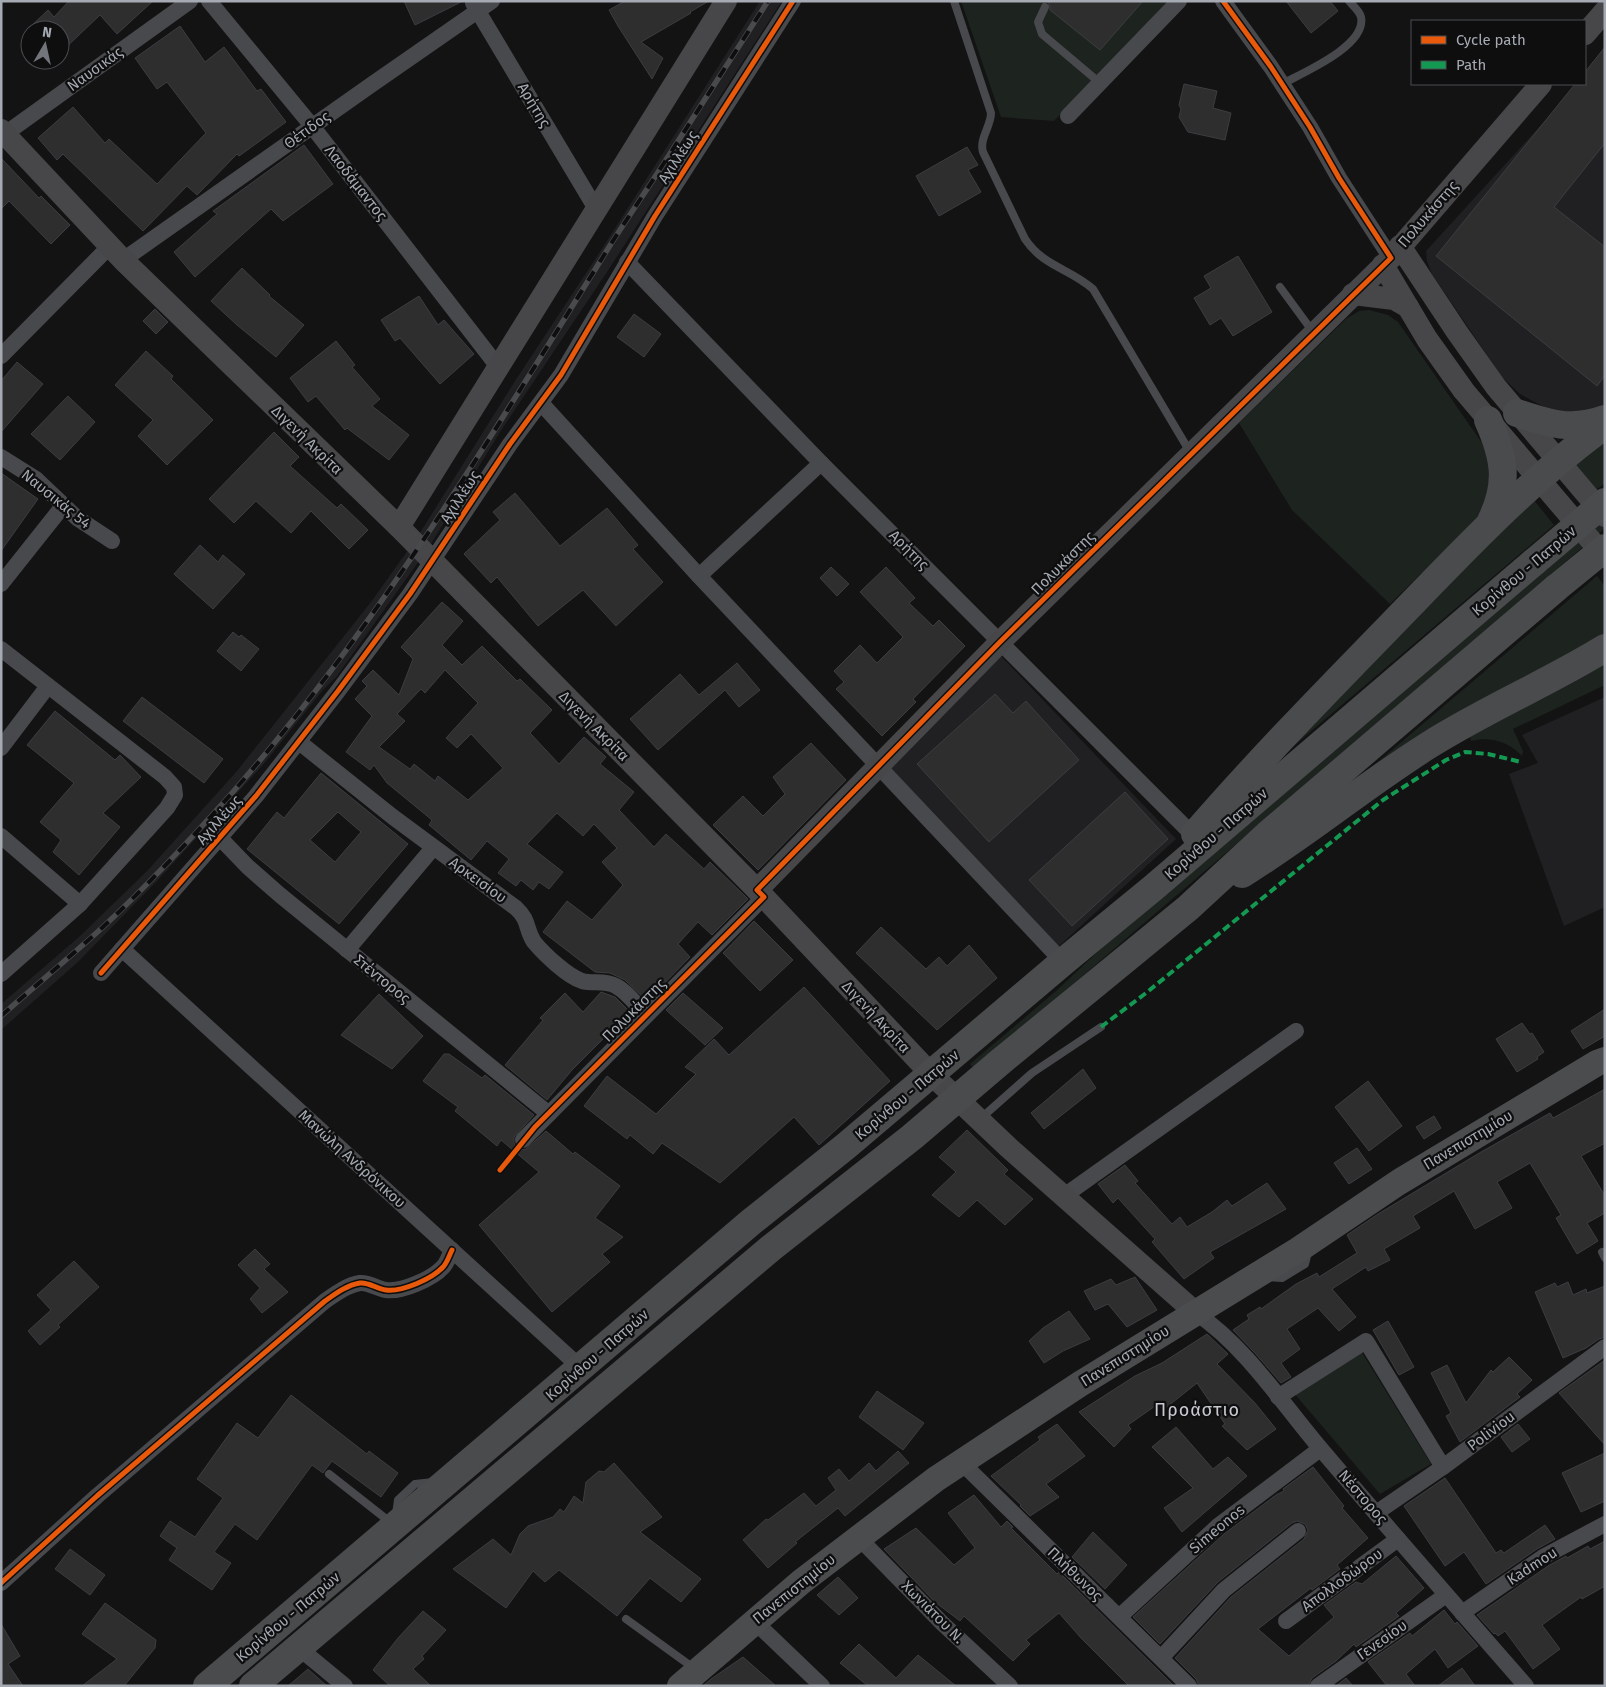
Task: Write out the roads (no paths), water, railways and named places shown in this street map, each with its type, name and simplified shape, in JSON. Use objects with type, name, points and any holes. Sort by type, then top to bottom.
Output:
[{"type":"highway","points":[[1517,413],[1564,426],[1587,425],[1605,419]]},
{"type":"highway","points":[[1488,420],[1501,453],[1503,476],[1497,508],[1489,524]]},
{"type":"highway","points":[[1153,888],[1226,798],[1489,524],[1605,425]]},
{"type":"highway","name":"Κορίνθου - Πατρών","points":[[207,1686],[752,1222],[1153,888],[1605,502]]},
{"type":"highway","name":"Κορίνθου - Πατρών","points":[[254,1686],[764,1254],[904,1143],[1188,908],[1267,835],[1605,548]]},
{"type":"highway","points":[[1188,908],[1283,850],[1436,740],[1498,705],[1600,653]]},
{"type":"main road","name":"Πανεπιστημίου","points":[[688,1678],[754,1621],[858,1537],[961,1462],[1080,1384],[1311,1241],[1400,1182],[1602,1059]]},
{"type":"street","name":"Ναυσικάς","points":[[3,133],[190,1]]},
{"type":"street","name":"Λαοδάμαντος","points":[[209,1],[312,126],[499,368]]},
{"type":"street","name":"Θέτιδος","points":[[1,356],[116,253],[312,126],[475,6],[492,1]]},
{"type":"street","name":"Αχιλλέως","points":[[100,973],[256,796],[382,632],[510,444],[561,376],[655,216],[793,1]]},
{"type":"street","points":[[1068,116],[1179,1]]},
{"type":"street","points":[[1223,1],[1282,84],[1391,256],[1462,339],[1517,413],[1549,471],[1605,557]]},
{"type":"street","points":[[398,527],[499,368],[723,3]]},
{"type":"street","name":"Αρήτης","points":[[475,6],[596,209]]},
{"type":"street","points":[[1586,33],[1605,10]]},
{"type":"street","name":"Πολυκάστης","points":[[523,1140],[646,1015],[879,767],[1000,642],[1391,256],[1540,85]]},
{"type":"street","name":"Διγενή Ακρίτα","points":[[3,133],[116,253],[432,561],[760,894],[931,1074],[978,1120],[1196,1313]]},
{"type":"street","points":[[1391,256],[1408,307],[1442,362],[1488,420],[1605,516]]},
{"type":"street","name":"Αρήτης","points":[[627,262],[822,463],[1194,836]]},
{"type":"street","points":[[1354,294],[1394,299],[1408,307]]},
{"type":"street","points":[[541,403],[699,576],[1063,962]]},
{"type":"street","name":"Ναυσικάς 54","points":[[1,457],[36,479],[77,518],[112,541]]},
{"type":"street","points":[[699,576],[822,463]]},
{"type":"street","points":[[3,579],[63,506]]},
{"type":"street","points":[[1,649],[165,777],[172,784],[175,792],[175,798],[167,808],[80,904],[1,974]]},
{"type":"street","points":[[1,748],[48,686]]},
{"type":"street","name":"Αρκεισίου","points":[[299,742],[433,848],[516,908],[526,919],[530,936],[534,942],[572,975],[584,981],[615,985],[623,990],[646,1015]]},
{"type":"street","points":[[1,836],[80,904]]},
{"type":"street","name":"Στέντορος","points":[[220,838],[248,867],[549,1114]]},
{"type":"street","points":[[347,950],[433,848]]},
{"type":"street","name":"Μανώλη Ανδρόνικου","points":[[122,949],[581,1368]]},
{"type":"street","points":[[1064,1196],[1296,1032]]},
{"type":"street","points":[[1,1583],[97,1496],[325,1301],[357,1284],[366,1283],[386,1290],[405,1288],[438,1271],[446,1264],[452,1250]]},
{"type":"street","name":"Νέστορος","points":[[1196,1313],[1219,1330],[1237,1348],[1320,1449],[1526,1686]]},
{"type":"street","points":[[1278,1397],[1366,1341],[1442,1467]]},
{"type":"street","name":"Poliviou","points":[[1376,1512],[1442,1467],[1605,1347]]},
{"type":"street","name":"Simeonos","points":[[1119,1617],[1218,1526],[1320,1449]]},
{"type":"street","name":"Πλήθωνος","points":[[961,1462],[1189,1686]]},
{"type":"street","name":"Kadmou","points":[[1462,1613],[1543,1557],[1605,1524]]},
{"type":"street","points":[[1161,1658],[1224,1590],[1298,1531]]},
{"type":"street","name":"Χωνιάτου Ν.","points":[[858,1537],[942,1623],[1010,1686]]},
{"type":"street","name":"Απολλοδώρου","points":[[1286,1621],[1398,1539]]},
{"type":"street","name":"Γενεσίου","points":[[1318,1686],[1446,1595]]},
{"type":"street","points":[[754,1621],[822,1686]]},
{"type":"street","points":[[299,1648],[345,1686]]},
{"type":"lane","points":[[954,1],[991,113],[990,125],[982,143],[983,152],[1025,239],[1031,249],[1043,259],[1084,281],[1093,289],[1191,453]]},
{"type":"lane","points":[[1282,84],[1339,52],[1350,42],[1359,30],[1361,18],[1358,11],[1349,1]]},
{"type":"lane","points":[[1045,7],[1038,22],[1042,34],[1100,83]]},
{"type":"lane","points":[[1280,287],[1314,333]]},
{"type":"lane","points":[[978,1120],[1032,1073],[1101,1027]]},
{"type":"lane","points":[[329,1474],[395,1526]]},
{"type":"lane","points":[[626,1619],[688,1678]]},
{"type":"railway","points":[[1,1016],[103,927],[169,861],[232,793],[334,667],[382,601],[472,466],[768,1]]},
{"type":"district","name":"Προάστιο","points":[[1197,1410]]}]
